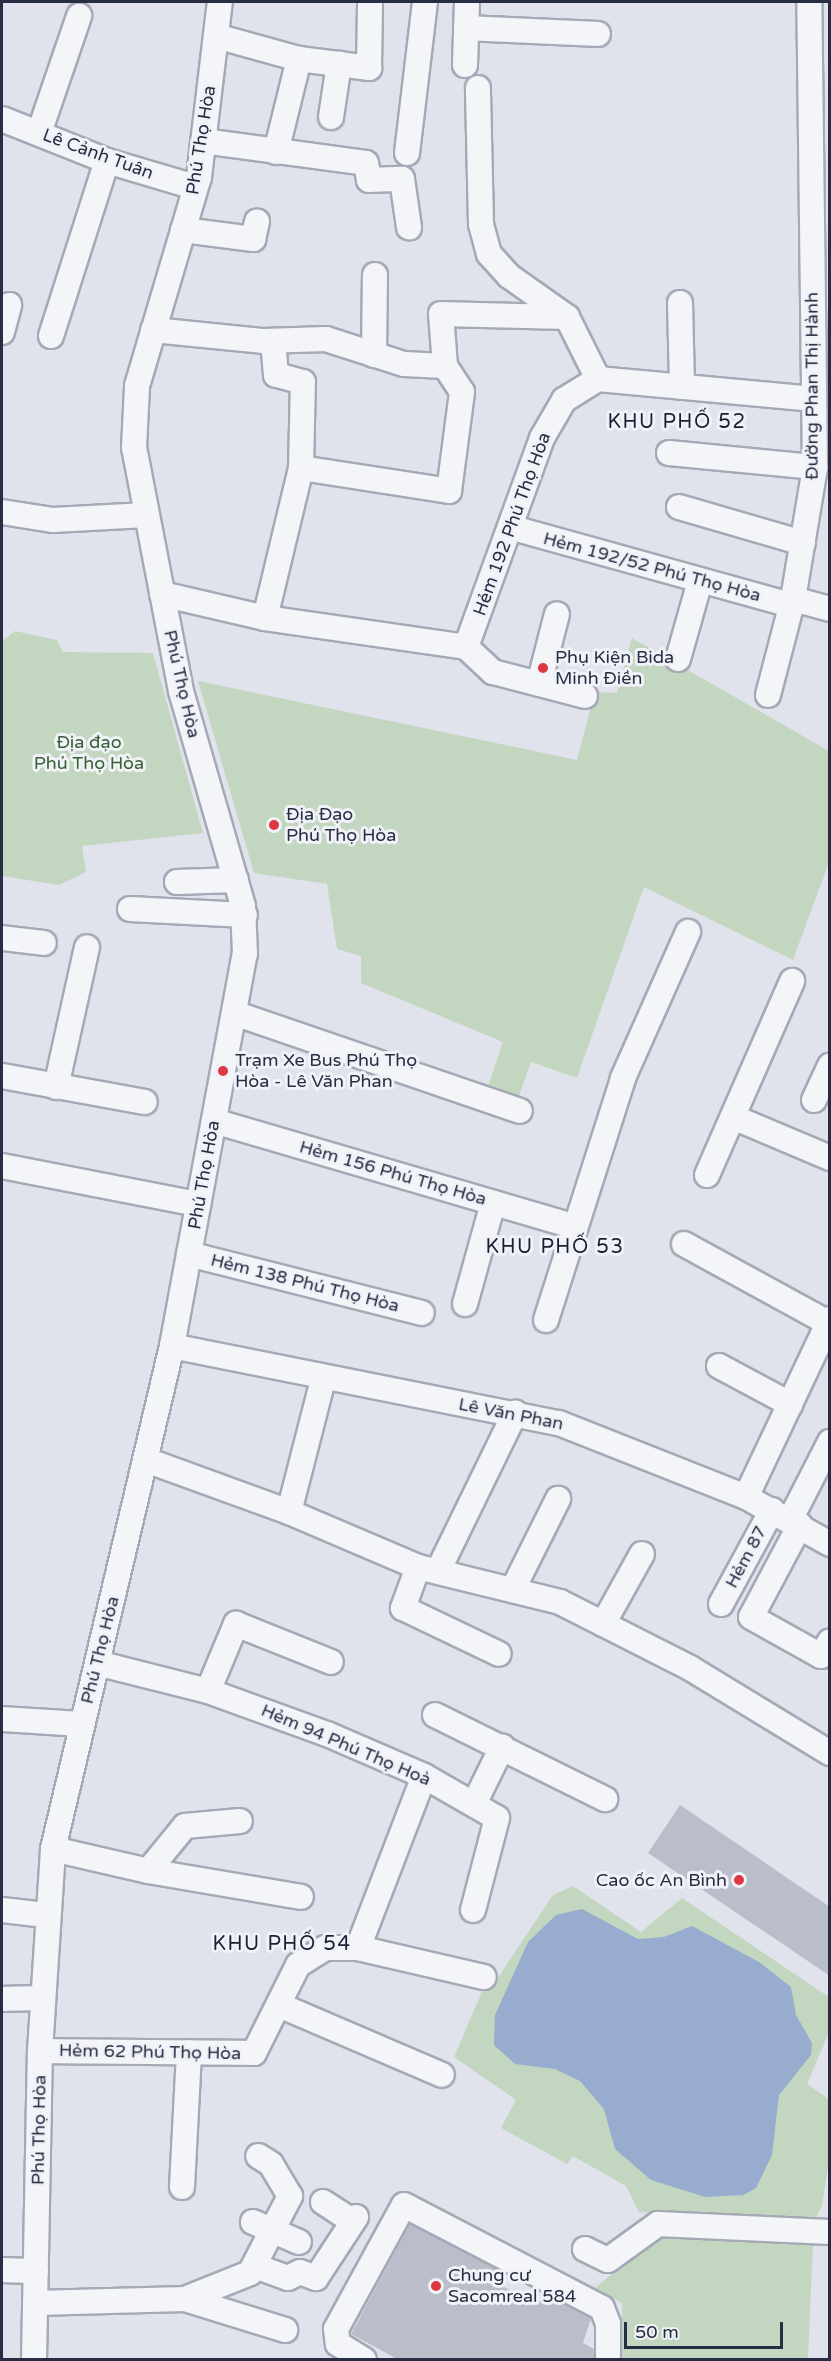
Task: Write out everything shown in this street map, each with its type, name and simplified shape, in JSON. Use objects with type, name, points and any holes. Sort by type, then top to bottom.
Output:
[{"type":"street","name":"Phú Thọ Hòa","points":[[34,2360],[40,2051],[46,1915],[52,1849],[172,1346],[245,954],[245,915],[188,717],[134,448],[137,386],[195,187],[220,2]]},
{"type":"street","points":[[216,36],[299,59],[369,68],[370,2]]},
{"type":"street","points":[[407,153],[425,2]]},
{"type":"street","points":[[465,64],[466,2]]},
{"type":"street","name":"Đường Phan Thị Hành","points":[[768,695],[792,602],[803,543],[820,502],[815,467],[814,399],[820,179],[809,2]]},
{"type":"street","points":[[39,133],[79,16]]},
{"type":"street","points":[[466,28],[598,34]]},
{"type":"street","points":[[276,152],[299,59]]},
{"type":"street","points":[[331,117],[339,64]]},
{"type":"street","points":[[478,88],[481,224],[489,254],[509,276],[567,317],[598,379],[814,399]]},
{"type":"street","name":"Lê Cảnh Tuân","points":[[2,119],[107,161],[195,187]]},
{"type":"street","points":[[203,141],[366,164],[369,180],[402,179],[409,227]]},
{"type":"street","points":[[51,336],[107,161]]},
{"type":"street","points":[[183,230],[253,239],[257,221]]},
{"type":"street","points":[[374,354],[375,275]]},
{"type":"street","points":[[680,303],[682,387]]},
{"type":"street","points":[[2,332],[9,305]]},
{"type":"street","points":[[301,468],[449,490],[462,392],[445,366],[441,314],[567,317]]},
{"type":"street","points":[[153,330],[273,340],[326,339],[404,364],[445,366]]},
{"type":"street","points":[[265,618],[301,468],[303,382],[276,375],[273,340]]},
{"type":"street","name":"Hẻm 192 Phú Thọ Hòa","points":[[466,646],[513,528],[542,438],[564,400],[598,379]]},
{"type":"street","points":[[669,453],[815,467]]},
{"type":"street","points":[[679,507],[803,543]]},
{"type":"street","points":[[2,512],[53,520],[146,515]]},
{"type":"street","name":"Hẻm 192/52 Phú Thọ Hòa","points":[[513,528],[700,580],[830,609]]},
{"type":"street","points":[[678,660],[700,580]]},
{"type":"street","points":[[162,594],[265,618],[466,646],[493,672],[585,696]]},
{"type":"street","points":[[539,684],[557,614]]},
{"type":"street","points":[[177,882],[236,880]]},
{"type":"street","points":[[130,909],[245,915]]},
{"type":"street","points":[[546,1320],[572,1226],[623,1078],[688,932]]},
{"type":"street","points":[[2,940],[44,943]]},
{"type":"street","points":[[64,1089],[87,947]]},
{"type":"street","points":[[707,1175],[792,981]]},
{"type":"street","points":[[234,1013],[520,1111]]},
{"type":"street","points":[[814,1100],[830,1065]]},
{"type":"street","points":[[2,1076],[144,1102]]},
{"type":"street","points":[[733,1117],[830,1158]]},
{"type":"street","name":"Hẻm 156 Phú Thọ Hòa","points":[[214,1121],[572,1226]]},
{"type":"street","points":[[2,1166],[198,1204]]},
{"type":"street","points":[[465,1304],[493,1203]]},
{"type":"street","points":[[684,1244],[829,1321],[746,1497]]},
{"type":"street","name":"Hẻm 138 Phú Thọ Hòa","points":[[189,1254],[422,1313]]},
{"type":"street","name":"Lê Văn Phan","points":[[172,1346],[323,1380],[515,1413],[580,1429],[746,1497],[830,1544]]},
{"type":"street","points":[[718,1366],[790,1404]]},
{"type":"street","points":[[289,1512],[323,1380]]},
{"type":"street","points":[[500,1654],[403,1608],[429,1568],[515,1413]]},
{"type":"street","points":[[830,1442],[787,1518],[751,1617],[821,1656],[830,1641]]},
{"type":"street","points":[[146,1460],[289,1512],[429,1568],[560,1602],[690,1668],[830,1753]]},
{"type":"street","points":[[513,1589],[558,1499]]},
{"type":"street","name":"Hẻm 87","points":[[721,1604],[787,1518]]},
{"type":"street","points":[[603,1624],[642,1554]]},
{"type":"street","points":[[208,1691],[236,1624],[331,1662]]},
{"type":"street","name":"Hẻm 94 Phú Thọ Hoà","points":[[97,1663],[208,1691],[327,1734],[424,1776],[497,1818],[472,1910]]},
{"type":"street","points":[[435,1715],[605,1798]]},
{"type":"street","points":[[2,1719],[81,1724]]},
{"type":"street","points":[[474,1804],[502,1747]]},
{"type":"street","points":[[358,1948],[424,1776]]},
{"type":"street","points":[[148,1871],[178,1830],[193,1822],[240,1821]]},
{"type":"street","points":[[52,1849],[148,1871],[301,1898]]},
{"type":"street","points":[[2,1910],[46,1915]]},
{"type":"street","name":"Hẻm 62 Phú Thọ Hòa","points":[[40,2051],[254,2053],[305,1956],[325,1948],[358,1948],[484,1977]]},
{"type":"street","points":[[2,1999],[42,1998]]},
{"type":"street","points":[[279,2005],[442,2075]]},
{"type":"street","points":[[182,2187],[189,2052]]},
{"type":"street","points":[[185,2299],[250,2273],[276,2231],[290,2196],[271,2164],[258,2156]]},
{"type":"street","points":[[255,2266],[288,2278],[300,2272],[316,2278],[354,2219],[323,2202]]},
{"type":"street","points":[[364,2360],[338,2344],[336,2329],[397,2210],[408,2205],[602,2308],[608,2324],[608,2360]]},
{"type":"street","points":[[253,2222],[299,2242]]},
{"type":"street","points":[[585,2249],[608,2260],[658,2224],[830,2232]]},
{"type":"street","points":[[2,2270],[36,2271]]},
{"type":"street","points":[[35,2303],[185,2299],[285,2330]]},
{"type":"green space","name":"Địa đạo Phú Thọ Hòa","points":[[15,631],[57,640],[63,652],[153,653],[203,833],[82,846],[86,872],[59,885],[2,876],[2,641]]},
{"type":"green space","points":[[632,638],[829,751],[829,862],[793,960],[644,887],[577,1078],[531,1062],[516,1104],[486,1092],[503,1042],[361,983],[361,956],[337,949],[327,884],[254,873],[198,681],[577,760],[595,692],[617,693]]},
{"type":"green space","points":[[573,1886],[641,1932],[682,1898],[829,1997],[829,2032],[807,2084],[829,2099],[829,2160],[822,2206],[815,2219],[639,2212],[626,2186],[573,2156],[567,2164],[501,2128],[516,2100],[454,2057],[486,1982],[497,1979],[553,1895]]},
{"type":"green space","points":[[660,2235],[813,2243],[808,2359],[622,2359],[622,2303],[595,2288]]},
{"type":"water","points":[[582,1909],[638,1939],[664,1937],[692,1926],[759,1962],[791,1987],[796,2015],[812,2043],[811,2055],[779,2095],[772,2155],[756,2188],[743,2195],[705,2197],[651,2180],[615,2149],[604,2109],[580,2081],[555,2069],[515,2064],[494,2045],[495,2015],[528,1942],[556,1915]]},
{"type":"building","name":"Cao ốc An Bình","points":[[680,1805],[830,1907],[830,1976],[648,1853]]},
{"type":"building","name":"Chung cư Sacomreal 584","points":[[410,2224],[501,2271],[495,2282],[538,2305],[544,2294],[591,2318],[583,2343],[594,2349],[594,2360],[399,2360],[351,2334]]},
{"type":"place","name":"Phụ Kiện Bida Minh Điền","points":[[543,668]]},
{"type":"place","name":"Địa Đạo Phú Thọ Hòa","points":[[274,825]]},
{"type":"place","name":"Trạm Xe Bus Phú Thọ Hòa - Lê Văn Phan","points":[[223,1071]]},
{"type":"place","name":"Cao ốc An Bình","points":[[739,1880]]},
{"type":"place","name":"Chung cư Sacomreal 584","points":[[436,2286]]},
{"type":"district","name":"KHU PHỐ 52","points":[[677,422]]},
{"type":"district","name":"KHU PHỐ 53","points":[[555,1247]]},
{"type":"district","name":"KHU PHỐ 54","points":[[282,1944]]}]
